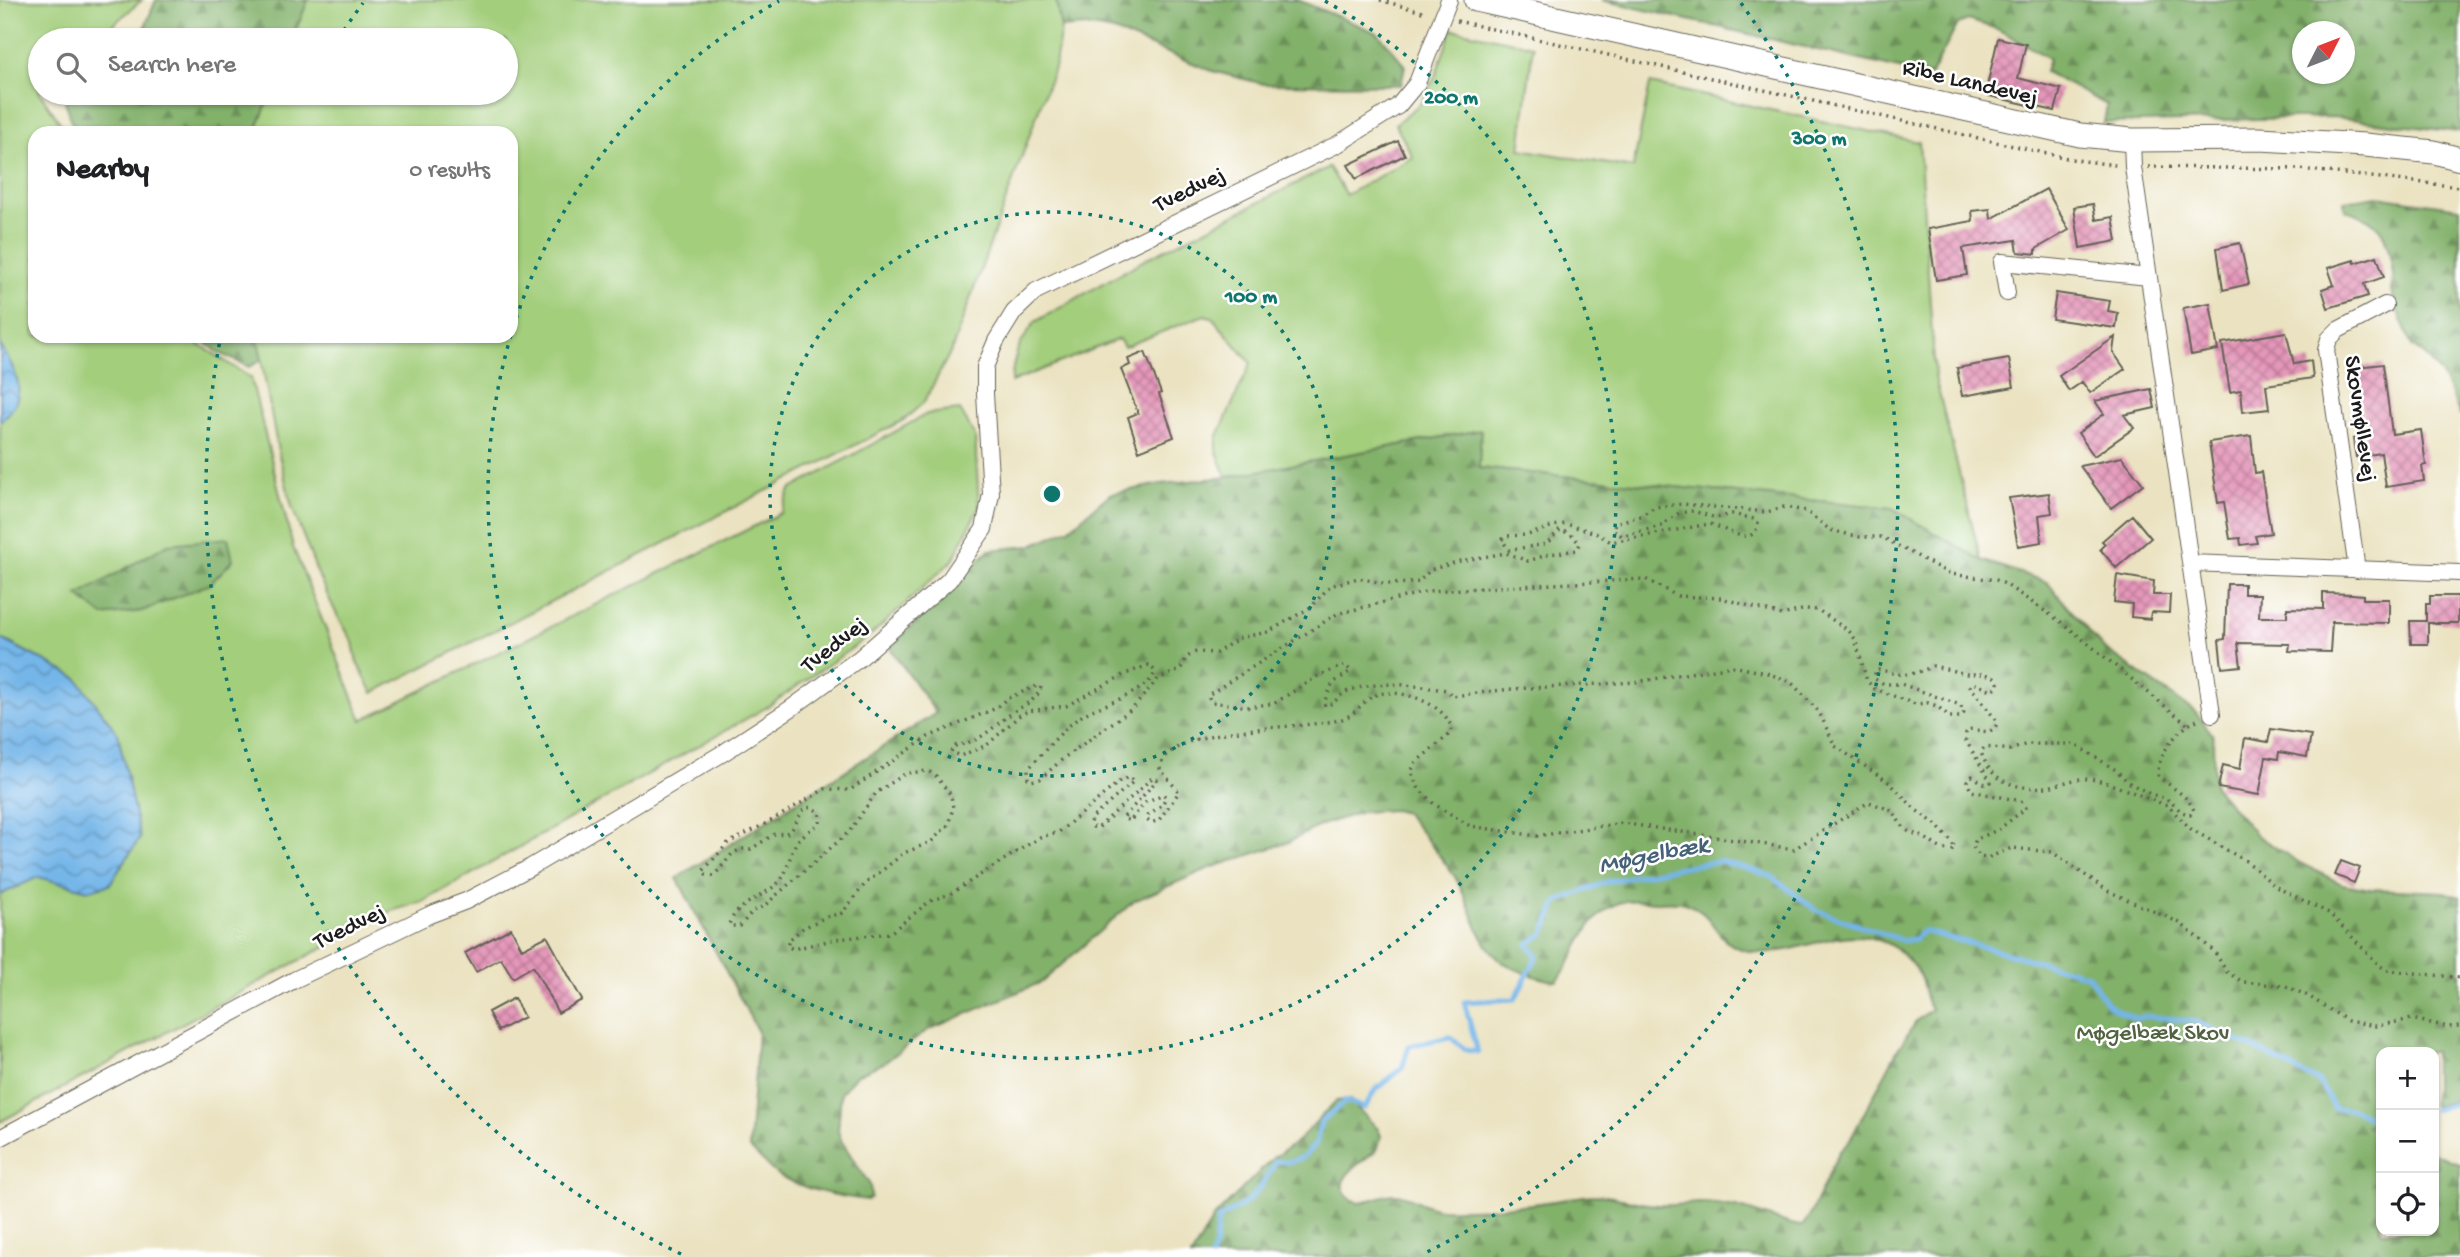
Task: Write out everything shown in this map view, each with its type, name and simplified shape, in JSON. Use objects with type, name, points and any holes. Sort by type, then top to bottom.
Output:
[{"type":"main road","name":"Ribe Landevej","points":[[1476,0],[2080,135],[2132,141],[2260,139],[2328,142],[2434,152],[2460,159]]},
{"type":"street","name":"Tvedvej","points":[[0,1138],[294,980],[429,915],[466,901],[531,867],[723,753],[860,658],[949,580],[984,529],[991,494],[985,367],[996,341],[1014,312],[1036,291],[1338,144],[1398,106],[1417,83],[1449,0]]},
{"type":"street","points":[[2132,141],[2133,167],[2212,714]]},
{"type":"street","points":[[2007,293],[2001,262],[2149,277]]},
{"type":"street","name":"Skovmøllevej","points":[[2357,570],[2326,350],[2329,339],[2338,330],[2385,305]]},
{"type":"street","points":[[2190,563],[2460,573]]},
{"type":"path","points":[[2460,978],[2388,970],[2379,966],[2329,913],[2276,887],[2249,863],[2190,829],[2168,806],[2089,779],[2046,787],[2007,784],[1983,759],[1980,752],[1985,747],[2010,750],[2027,744],[2074,744],[2116,770],[2128,782],[2150,794],[2167,799],[2182,812],[2190,815],[2194,807],[2188,799],[2165,783],[2157,772],[2162,755],[2188,724],[2064,624],[2005,584],[1996,580],[1950,574],[1888,539],[1860,537],[1830,530],[1806,511],[1784,507],[1768,512],[1682,505],[1655,507],[1640,516],[1615,523],[1613,529],[1622,536],[1661,526],[1679,513],[1693,511],[1716,518],[1732,514],[1754,519],[1758,523],[1757,529],[1743,537],[1709,524],[1611,542],[1596,533],[1566,524],[1528,536],[1506,536],[1502,540],[1509,550],[1518,550],[1546,544],[1560,530],[1577,539],[1580,544],[1577,550],[1528,561],[1506,553],[1460,562],[1430,570],[1419,582],[1387,584],[1357,578],[1330,586],[1311,607],[1268,632],[1239,638],[1216,653],[1196,652],[1186,657],[1180,670],[1158,679],[1133,708],[1065,757],[1040,779],[1031,781],[1028,769],[1073,723],[1089,712],[1122,699],[1152,678],[1155,671],[1149,665],[1125,674],[1066,706],[1028,711],[987,745],[960,756],[951,752],[954,746],[992,732],[1010,715],[1034,699],[1041,687],[1037,686],[1008,698],[994,709],[928,737],[850,790],[825,789],[728,843],[703,871],[706,875],[714,876],[732,853],[751,849],[776,833],[785,834],[794,828],[804,809],[811,808],[820,813],[820,823],[796,842],[783,878],[768,891],[752,899],[729,924],[740,926],[753,911],[764,906],[849,832],[876,793],[906,773],[928,771],[936,776],[951,795],[953,808],[948,825],[931,842],[904,853],[865,884],[842,913],[803,928],[789,940],[787,946],[793,949],[837,939],[890,933],[930,901],[950,894],[1040,837],[1059,832],[1119,782],[1128,778],[1134,781],[1091,819],[1090,823],[1098,828],[1153,777],[1157,780],[1152,788],[1123,818],[1130,821],[1146,802],[1164,794],[1166,797],[1162,805],[1148,815],[1147,820],[1151,823],[1159,820],[1180,792],[1160,769],[1167,752],[1201,736],[1343,719],[1372,695],[1389,692],[1431,703],[1450,720],[1450,734],[1415,763],[1411,772],[1419,789],[1434,804],[1470,826],[1537,836],[1622,823],[1794,849],[1869,802],[1892,811],[1908,831],[1924,837],[1935,847],[1949,851],[1955,849],[1934,823],[1916,810],[1890,783],[1835,746],[1819,712],[1791,682],[1732,666],[1636,682],[1511,689],[1452,696],[1447,690],[1387,682],[1346,692],[1331,705],[1325,706],[1324,702],[1333,683],[1351,671],[1345,665],[1318,676],[1275,704],[1236,706],[1210,702],[1208,695],[1337,614],[1428,591],[1645,579],[1677,596],[1721,598],[1782,615],[1806,609],[1818,610],[1849,631],[1855,639],[1867,681],[1875,689],[1915,704],[1928,703],[1937,706],[1950,717],[1960,717],[1964,713],[1960,705],[1901,684],[1884,684],[1875,679],[1875,670],[1900,675],[1919,672],[1933,666],[1994,677],[1998,683],[1997,688],[1992,690],[1972,683],[1970,685],[1997,724],[1988,732],[1975,728],[1966,733],[1966,741],[1992,782],[1985,784],[1972,776],[1967,781],[1971,791],[2021,801],[2026,808],[1997,830],[1976,839],[1973,848],[1980,857],[1987,858],[2012,848],[2052,852],[2108,891],[2180,923],[2214,950],[2227,972],[2243,982],[2286,986],[2308,996],[2348,1021],[2376,1026],[2412,1019],[2448,1027],[2460,1026]]},
{"type":"green space","points":[[0,0],[142,0],[109,28],[28,28],[28,105],[48,105],[62,126],[28,126],[28,343],[197,343],[251,378],[293,547],[362,720],[781,513],[790,490],[927,414],[960,410],[975,436],[979,507],[953,560],[871,635],[767,707],[424,901],[391,911],[0,1122]]},
{"type":"green space","points":[[156,0],[308,0],[297,28],[144,28]]},
{"type":"green space","points":[[308,0],[1056,0],[1061,28],[1055,65],[952,349],[924,402],[904,420],[373,693],[357,663],[353,642],[319,577],[292,507],[278,451],[258,343],[518,343],[518,126],[258,126],[266,105],[518,105],[518,28],[297,28]]},
{"type":"green space","points":[[1056,0],[1298,0],[1378,33],[1405,65],[1401,85],[1264,84],[1212,71],[1114,31],[1086,26],[1061,28]]},
{"type":"green space","points":[[1602,0],[2460,0],[2460,132],[2333,117],[2104,123],[2107,105],[2045,72],[2049,58],[1997,29],[1968,20],[1958,24],[1930,76]]},
{"type":"green space","points":[[1452,29],[1533,46],[1520,149],[1633,168],[1650,84],[1919,142],[1935,377],[1981,560],[1892,508],[1478,468],[1481,430],[1227,477],[1217,452],[1217,438],[1251,363],[1212,317],[1204,315],[1124,347],[1119,339],[1011,382],[1018,350],[1035,322],[1148,258],[1329,167],[1346,195],[1413,157],[1395,124],[1420,104],[1435,77]]},
{"type":"green space","points":[[66,105],[266,105],[258,126],[75,126]]},
{"type":"green space","points":[[2377,196],[2460,208],[2460,415],[2436,367],[2412,346],[2395,302],[2389,249],[2381,231],[2367,219],[2345,210],[2344,201]]},
{"type":"green space","points":[[207,343],[258,343],[262,360],[249,367],[219,353]]},
{"type":"green space","name":"Møgelbæk Skov","points":[[1481,430],[1479,468],[1892,508],[1981,560],[2047,582],[2103,648],[2195,712],[2213,735],[2214,786],[2256,835],[2300,863],[2342,884],[2371,889],[2444,892],[2460,897],[2460,1099],[2439,1105],[2439,1047],[2376,1047],[2376,1123],[2366,1126],[2376,1131],[2376,1236],[2439,1236],[2439,1155],[2460,1164],[2460,1257],[1191,1257],[1214,1217],[1274,1157],[1296,1143],[1336,1101],[1350,1100],[1378,1129],[1381,1136],[1375,1151],[1352,1170],[1343,1182],[1343,1189],[1351,1200],[1363,1201],[1396,1194],[1435,1208],[1476,1209],[1594,1195],[1657,1205],[1699,1203],[1736,1207],[1802,1226],[1809,1217],[1839,1152],[1849,1142],[1898,1049],[1916,1021],[1931,1009],[1915,968],[1903,955],[1884,942],[1850,936],[1783,951],[1748,951],[1728,942],[1697,909],[1676,902],[1619,903],[1597,917],[1589,927],[1557,981],[1525,973],[1509,966],[1487,946],[1455,877],[1405,813],[1394,810],[1362,812],[1321,825],[1289,842],[1210,868],[1134,901],[1042,982],[928,1030],[884,1063],[856,1075],[841,1093],[838,1131],[842,1142],[870,1185],[871,1197],[868,1200],[806,1187],[773,1171],[749,1148],[758,1032],[677,878],[936,713],[890,648],[989,550],[1030,546],[1069,529],[1110,494],[1161,484],[1227,477]]},
{"type":"green space","points":[[228,538],[233,560],[210,584],[142,611],[103,616],[78,596],[168,544]]},
{"type":"water","points":[[0,345],[16,374],[18,394],[10,412],[0,421]]},
{"type":"water","points":[[0,638],[77,678],[118,734],[140,838],[109,885],[88,890],[38,877],[0,895]]},
{"type":"building","points":[[1998,38],[2026,44],[2018,78],[2061,89],[2055,111],[1985,95]]},
{"type":"building","points":[[1398,141],[1405,155],[1356,179],[1348,165]]},
{"type":"building","points":[[2046,189],[2069,230],[2036,249],[2036,254],[2018,252],[2016,240],[1963,248],[1967,275],[1936,280],[1928,229],[1973,221],[1972,211],[1990,209],[1991,219]]},
{"type":"building","points":[[2093,204],[2096,220],[2113,217],[2117,241],[2080,248],[2074,207]]},
{"type":"building","points":[[2240,243],[2249,284],[2223,290],[2217,248]]},
{"type":"building","points":[[2377,256],[2384,277],[2364,284],[2368,296],[2328,308],[2322,289],[2334,285],[2328,268]]},
{"type":"building","points":[[2056,293],[2110,301],[2108,311],[2118,313],[2116,328],[2052,319]]},
{"type":"building","points":[[2210,303],[2218,350],[2191,355],[2183,308]]},
{"type":"building","points":[[2286,332],[2294,364],[2311,361],[2313,378],[2266,385],[2269,409],[2243,412],[2241,390],[2230,392],[2222,343]]},
{"type":"building","points":[[2115,337],[2113,352],[2125,369],[2090,393],[2082,382],[2069,391],[2059,376]]},
{"type":"building","points":[[1145,352],[1174,437],[1139,451],[1128,417],[1138,413],[1121,369],[1130,365],[1128,359]]},
{"type":"building","points":[[2009,359],[2014,387],[1962,396],[1957,368]]},
{"type":"building","points":[[2383,364],[2392,434],[2421,430],[2426,465],[2422,466],[2424,481],[2386,487],[2381,453],[2356,457],[2353,439],[2366,436],[2357,367]]},
{"type":"building","points":[[2151,389],[2155,408],[2124,415],[2134,428],[2094,456],[2078,433],[2104,414],[2095,401]]},
{"type":"building","points":[[2251,436],[2255,473],[2261,472],[2271,533],[2255,536],[2257,543],[2241,545],[2240,538],[2230,539],[2224,502],[2218,503],[2209,442]]},
{"type":"building","points":[[2122,457],[2143,484],[2111,508],[2080,466]]},
{"type":"building","points":[[2049,493],[2052,513],[2039,515],[2042,542],[2018,546],[2009,498]]},
{"type":"building","points":[[2132,515],[2151,538],[2116,568],[2100,549],[2105,544],[2102,541]]},
{"type":"building","points":[[2117,575],[2154,581],[2153,595],[2170,595],[2169,613],[2151,612],[2150,619],[2131,617],[2132,604],[2114,602]]},
{"type":"building","points":[[2227,584],[2244,584],[2244,594],[2260,594],[2259,617],[2287,617],[2287,608],[2323,609],[2323,593],[2352,594],[2363,595],[2363,599],[2389,599],[2389,623],[2332,622],[2330,652],[2289,651],[2290,644],[2238,643],[2241,666],[2222,668],[2219,640],[2225,639]]},
{"type":"building","points":[[2430,596],[2458,596],[2458,623],[2428,623],[2428,644],[2411,644],[2410,621],[2426,621],[2426,604],[2430,604]]},
{"type":"building","points":[[2271,729],[2311,735],[2307,757],[2279,752],[2278,759],[2266,757],[2259,795],[2218,788],[2223,765],[2240,769],[2245,738],[2268,742]]},
{"type":"building","points":[[2341,861],[2360,868],[2354,883],[2335,875]]},
{"type":"building","points":[[511,928],[522,949],[547,936],[582,1000],[558,1013],[533,966],[513,978],[501,958],[476,972],[465,953]]},
{"type":"building","points":[[514,998],[524,1017],[498,1031],[488,1012]]},
{"type":"waterway","name":"Møgelbæk","points":[[1211,1257],[1218,1220],[1253,1196],[1276,1161],[1288,1162],[1302,1158],[1316,1144],[1321,1122],[1346,1101],[1365,1108],[1375,1090],[1402,1068],[1409,1046],[1450,1037],[1466,1050],[1478,1052],[1464,1002],[1515,999],[1537,956],[1528,944],[1544,933],[1557,902],[1606,882],[1721,861],[1771,876],[1816,910],[1901,940],[1915,939],[1923,931],[2088,975],[2108,1005],[2136,1019],[2145,1016],[2194,1021],[2319,1082],[2335,1109],[2352,1109],[2376,1121]]},
{"type":"waterway","name":"Møgelbæk","points":[[2439,1108],[2460,1102]]}]
